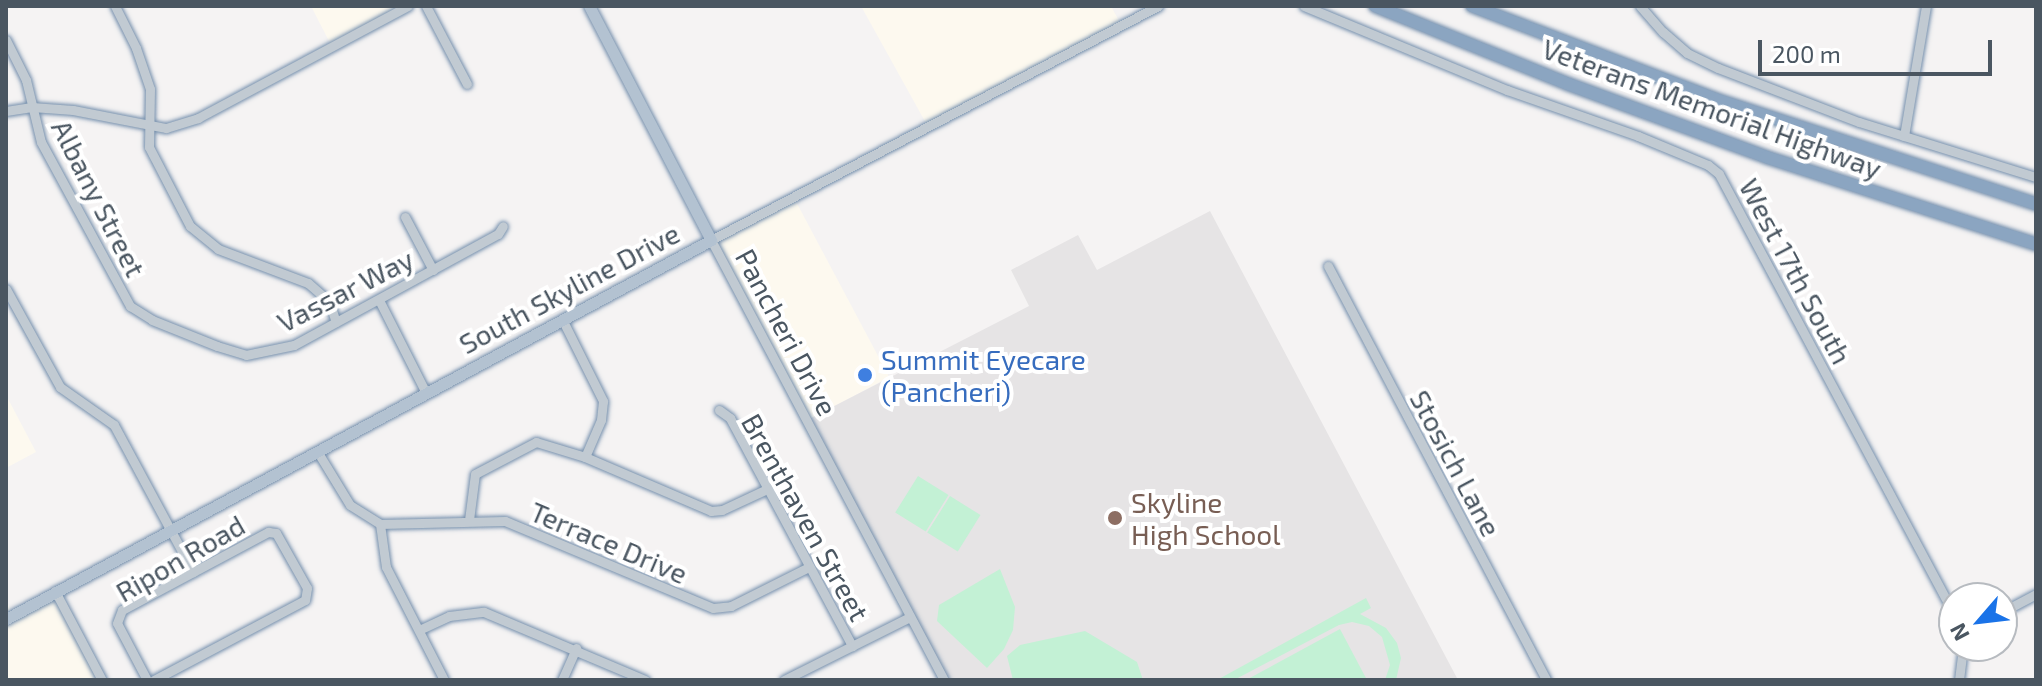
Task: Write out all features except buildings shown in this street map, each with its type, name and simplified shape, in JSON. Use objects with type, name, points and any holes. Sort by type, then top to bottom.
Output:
[{"type":"highway","name":"Veterans Memorial Highway","points":[[1375,6],[1568,84],[1766,157],[2036,244]]},
{"type":"highway","name":"Veterans Memorial Highway","points":[[1472,6],[1718,100],[2036,204]]},
{"type":"main road","name":"Pancheri Drive","points":[[589,6],[711,240]]},
{"type":"main road","name":"South Skyline Drive","points":[[6,619],[425,391],[711,240]]},
{"type":"street","points":[[115,6],[150,89],[149,147],[190,226],[203,240],[241,260],[308,283],[329,301],[336,322]]},
{"type":"street","points":[[6,111],[32,107],[107,115],[166,128],[198,118],[408,6]]},
{"type":"street","points":[[426,6],[467,84]]},
{"type":"street","name":"South Skyline Drive","points":[[711,240],[1158,6]]},
{"type":"street","name":"West 17th South","points":[[1304,6],[1507,90],[1638,136],[1708,165],[1719,174],[1938,585]]},
{"type":"street","points":[[1640,6],[1687,53],[1718,68],[1904,136],[2036,177]]},
{"type":"street","points":[[1904,136],[1926,6]]},
{"type":"street","name":"Albany Street","points":[[6,40],[26,80],[41,142],[130,306],[152,320]]},
{"type":"street","points":[[405,217],[433,270]]},
{"type":"street","name":"Vassar Way","points":[[152,320],[246,355],[294,345],[498,234],[503,226]]},
{"type":"street","name":"Pancheri Drive","points":[[711,240],[944,680]]},
{"type":"street","name":"Stosich Lane","points":[[1328,266],[1546,680]]},
{"type":"street","points":[[6,289],[60,387],[114,425],[193,572]]},
{"type":"street","points":[[379,300],[425,391]]},
{"type":"street","points":[[562,319],[603,401],[601,420],[585,457]]},
{"type":"street","name":"Brenthaven Street","points":[[719,410],[730,418],[852,646]]},
{"type":"street","points":[[469,520],[475,474],[536,442],[585,457],[711,511],[722,510],[767,489]]},
{"type":"street","points":[[317,451],[350,505],[380,524],[386,567],[444,680]]},
{"type":"street","name":"Terrace Drive","points":[[380,524],[505,521],[705,607],[731,606],[809,567]]},
{"type":"street","name":"Ripon Road","points":[[147,680],[117,623],[122,610],[268,532],[276,533],[308,594],[305,600],[154,680]]},
{"type":"street","points":[[55,591],[102,680]]},
{"type":"street","points":[[2018,604],[2036,594]]},
{"type":"street","points":[[419,630],[449,616],[484,612],[576,648],[645,680]]},
{"type":"street","points":[[784,680],[910,617]]},
{"type":"street","points":[[562,680],[576,648]]},
{"type":"shaded area","points":[[311,6],[408,6],[332,47]]},
{"type":"shaded area","points":[[861,6],[1111,6],[1120,23],[927,125]]},
{"type":"shaded area","points":[[793,196],[889,377],[807,421],[711,240]]},
{"type":"shaded area","name":"Skyline High School","points":[[1210,211],[1458,680],[944,680],[807,420],[1029,306],[1011,270],[1078,235],[1097,270]]},
{"type":"shaded area","points":[[6,395],[36,452],[6,468]]},
{"type":"shaded area","points":[[55,591],[100,675],[90,680],[6,680],[6,601],[13,614]]},
{"type":"green space","points":[[918,476],[949,495],[926,532],[895,512]]},
{"type":"green space","points":[[950,496],[981,515],[958,552],[927,532]]},
{"type":"green space","points":[[1000,569],[1015,607],[1013,630],[1004,649],[987,668],[937,621],[939,605]]},
{"type":"green space","points":[[1366,598],[1371,608],[1360,614],[1386,628],[1397,643],[1401,658],[1396,680],[1385,680],[1390,665],[1382,637],[1369,626],[1352,622],[1339,625],[1234,680],[1217,680]]},
{"type":"green space","points":[[1340,629],[1367,680],[1246,680]]},
{"type":"green space","points":[[1085,631],[1137,662],[1143,680],[1013,680],[1007,656],[1020,645]]},
{"type":"place","name":"Summit Eyecare (Pancheri)","points":[[865,375]]},
{"type":"place","name":"Skyline High School","points":[[1115,518]]}]
